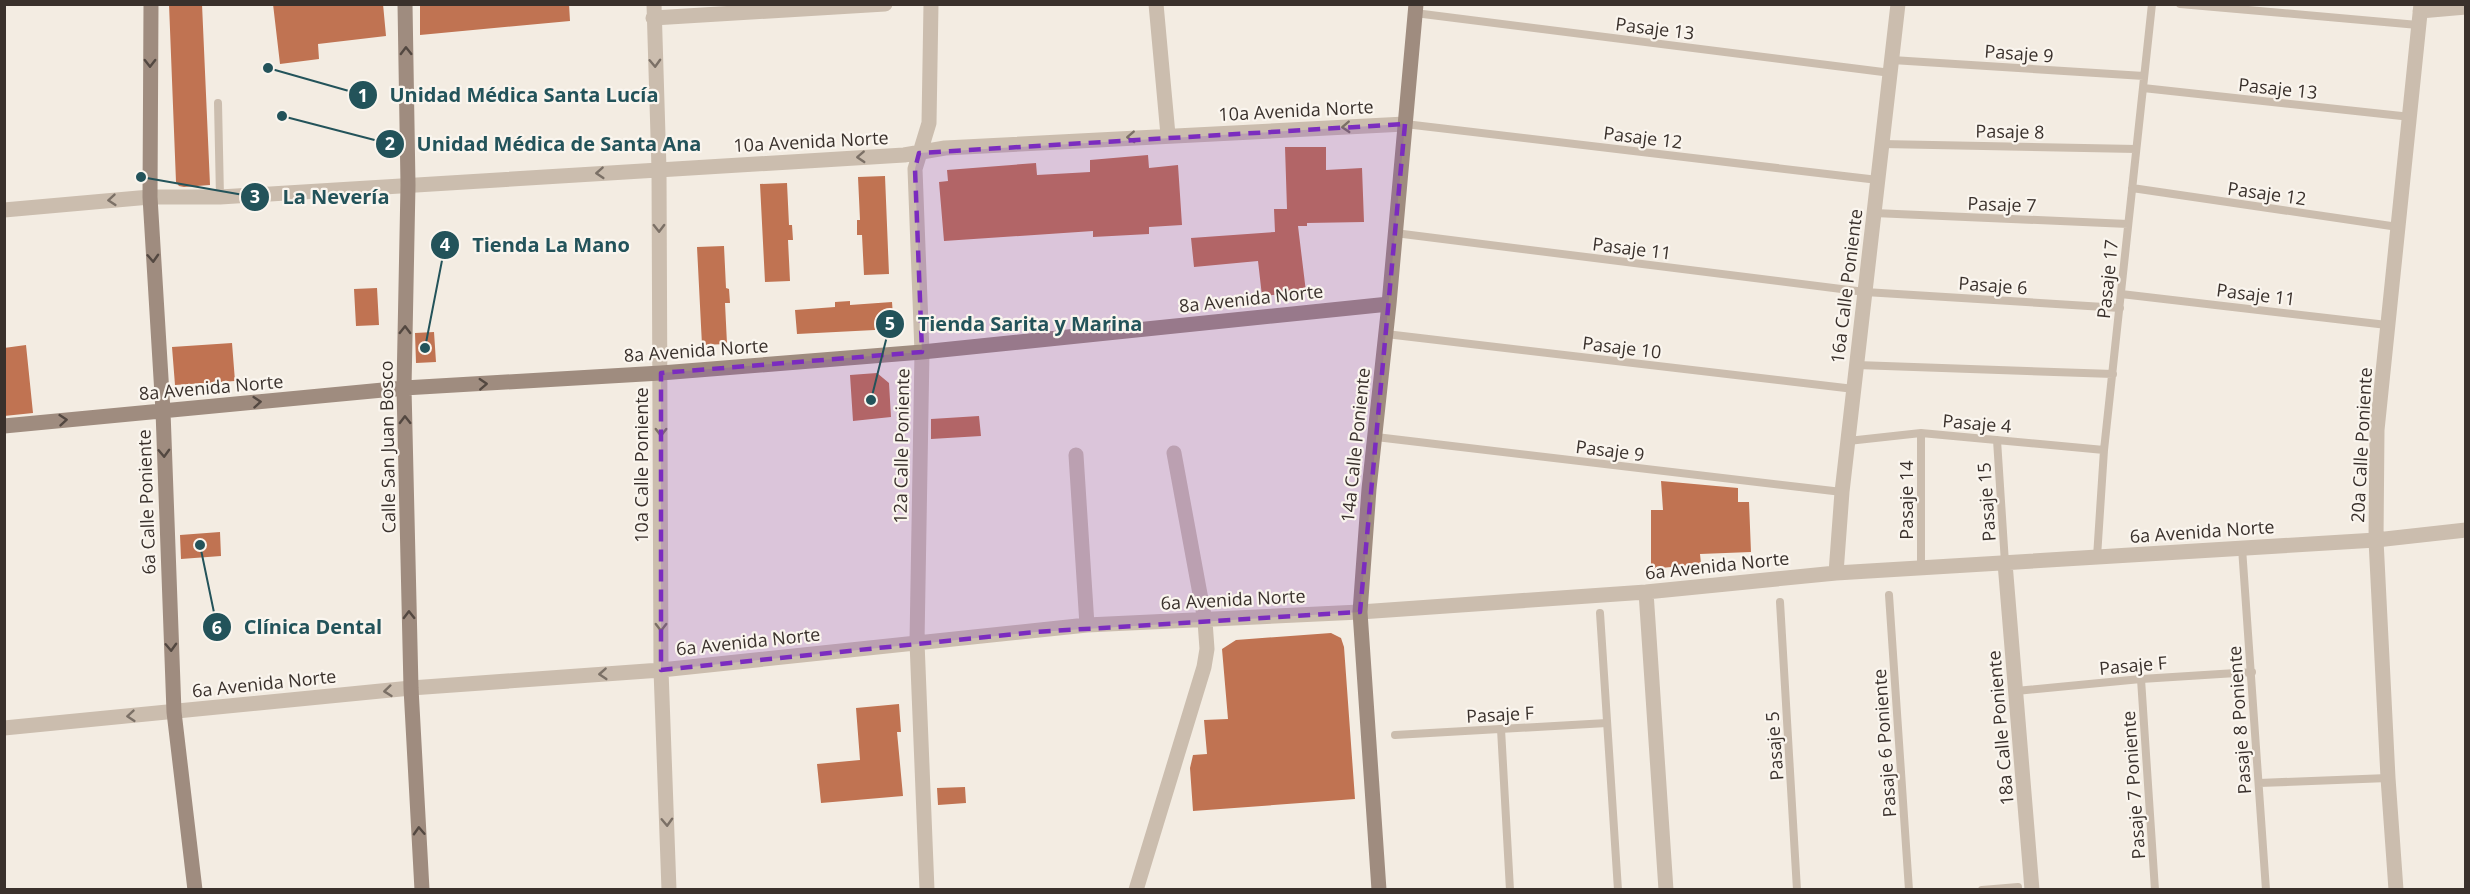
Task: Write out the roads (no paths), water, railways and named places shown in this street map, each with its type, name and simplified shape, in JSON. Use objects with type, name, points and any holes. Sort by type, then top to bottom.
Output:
[{"type":"street","name":"6a Calle Poniente","points":[[151,4],[150,197],[163,411],[174,712],[195,890]]},
{"type":"street","name":"Calle San Juan Bosco","points":[[405,4],[408,185],[404,388],[411,688],[422,890]]},
{"type":"street","points":[[653,11],[885,4]]},
{"type":"street","name":"12a Calle Poniente","points":[[927,890],[917,642],[921,352],[915,169],[929,123],[931,4]]},
{"type":"street","points":[[1156,4],[1168,135]]},
{"type":"street","name":"16a Calle Poniente","points":[[1836,573],[1842,492],[1898,4]]},
{"type":"street","points":[[2420,14],[2466,7]]},
{"type":"street","name":"14a Calle Poniente","points":[[1379,890],[1360,612],[1369,489],[1376,438],[1416,9]]},
{"type":"street","name":"10a Calle Poniente","points":[[653,11],[659,169],[661,670],[669,890]]},
{"type":"street","name":"20a Calle Poniente","points":[[2396,890],[2376,540],[2377,430],[2420,14]]},
{"type":"street","name":"10a Avenida Norte","points":[[4,210],[150,197],[220,197],[919,153],[945,148],[1405,124]]},
{"type":"street","name":"8a Avenida Norte","points":[[4,426],[404,388],[661,373],[921,352],[1389,304]]},
{"type":"street","points":[[1136,890],[1204,667],[1207,649],[1205,621],[1174,453]]},
{"type":"street","points":[[1076,455],[1087,625]]},
{"type":"street","name":"6a Avenida Norte","points":[[4,728],[411,688],[661,670],[1087,625],[1360,612],[1646,592],[1836,573],[2376,540],[2466,530]]},
{"type":"street","name":"18a Calle Poniente","points":[[2005,563],[2016,691],[2025,888]]},
{"type":"street","points":[[1646,592],[1666,890]]},
{"type":"lane","name":"Pasaje 17","points":[[2097,557],[2104,450],[2152,4]]},
{"type":"lane","points":[[2180,4],[2420,14]]},
{"type":"lane","name":"Pasaje 13","points":[[1416,9],[1891,67]]},
{"type":"lane","name":"Pasaje 9","points":[[1891,67],[2144,76]]},
{"type":"lane","name":"Pasaje 13","points":[[2143,88],[2410,117]]},
{"type":"lane","points":[[218,103],[220,197]]},
{"type":"lane","name":"Pasaje 12","points":[[1405,124],[1878,180]]},
{"type":"lane","name":"Pasaje 8","points":[[1882,144],[2136,148]]},
{"type":"lane","name":"Pasaje 12","points":[[2132,188],[2398,227]]},
{"type":"lane","name":"Pasaje 7","points":[[1874,213],[2128,224]]},
{"type":"lane","name":"Pasaje 11","points":[[1395,233],[1865,292]]},
{"type":"lane","name":"Pasaje 6","points":[[1865,292],[2120,308]]},
{"type":"lane","name":"Pasaje 11","points":[[2121,294],[2387,325]]},
{"type":"lane","name":"Pasaje 10","points":[[1386,334],[1854,389]]},
{"type":"lane","points":[[1857,365],[2113,374]]},
{"type":"lane","name":"Pasaje 4","points":[[1848,441],[1921,433],[2104,450]]},
{"type":"lane","name":"Pasaje 14","points":[[1921,433],[1921,568]]},
{"type":"lane","name":"Pasaje 9","points":[[1376,438],[1842,492]]},
{"type":"lane","name":"Pasaje 15","points":[[1996,440],[2005,563]]},
{"type":"lane","name":"Pasaje 8 Poniente","points":[[2242,548],[2266,890]]},
{"type":"lane","name":"Pasaje 6 Poniente","points":[[1889,595],[1909,890]]},
{"type":"lane","name":"Pasaje 5","points":[[1780,602],[1797,890]]},
{"type":"lane","points":[[1600,613],[1618,890]]},
{"type":"lane","name":"Pasaje F","points":[[2016,691],[2141,679],[2252,672]]},
{"type":"lane","name":"Pasaje 7 Poniente","points":[[2141,679],[2155,890]]},
{"type":"lane","name":"Pasaje F","points":[[1395,735],[1607,723]]},
{"type":"lane","points":[[1501,729],[1510,890]]},
{"type":"lane","points":[[2259,783],[2388,778]]},
{"type":"lane","points":[[1982,890],[2025,888]]},
{"type":"place","name":"Unidad Médica Santa Lucía","points":[[268,68]]},
{"type":"place","name":"Unidad Médica de Santa Ana","points":[[282,116]]},
{"type":"place","name":"La Nevería","points":[[141,177]]},
{"type":"place","name":"Tienda La Mano","points":[[425,348]]},
{"type":"place","name":"Tienda Sarita y Marina","points":[[871,400]]},
{"type":"place","name":"Clínica Dental","points":[[200,545]]}]
